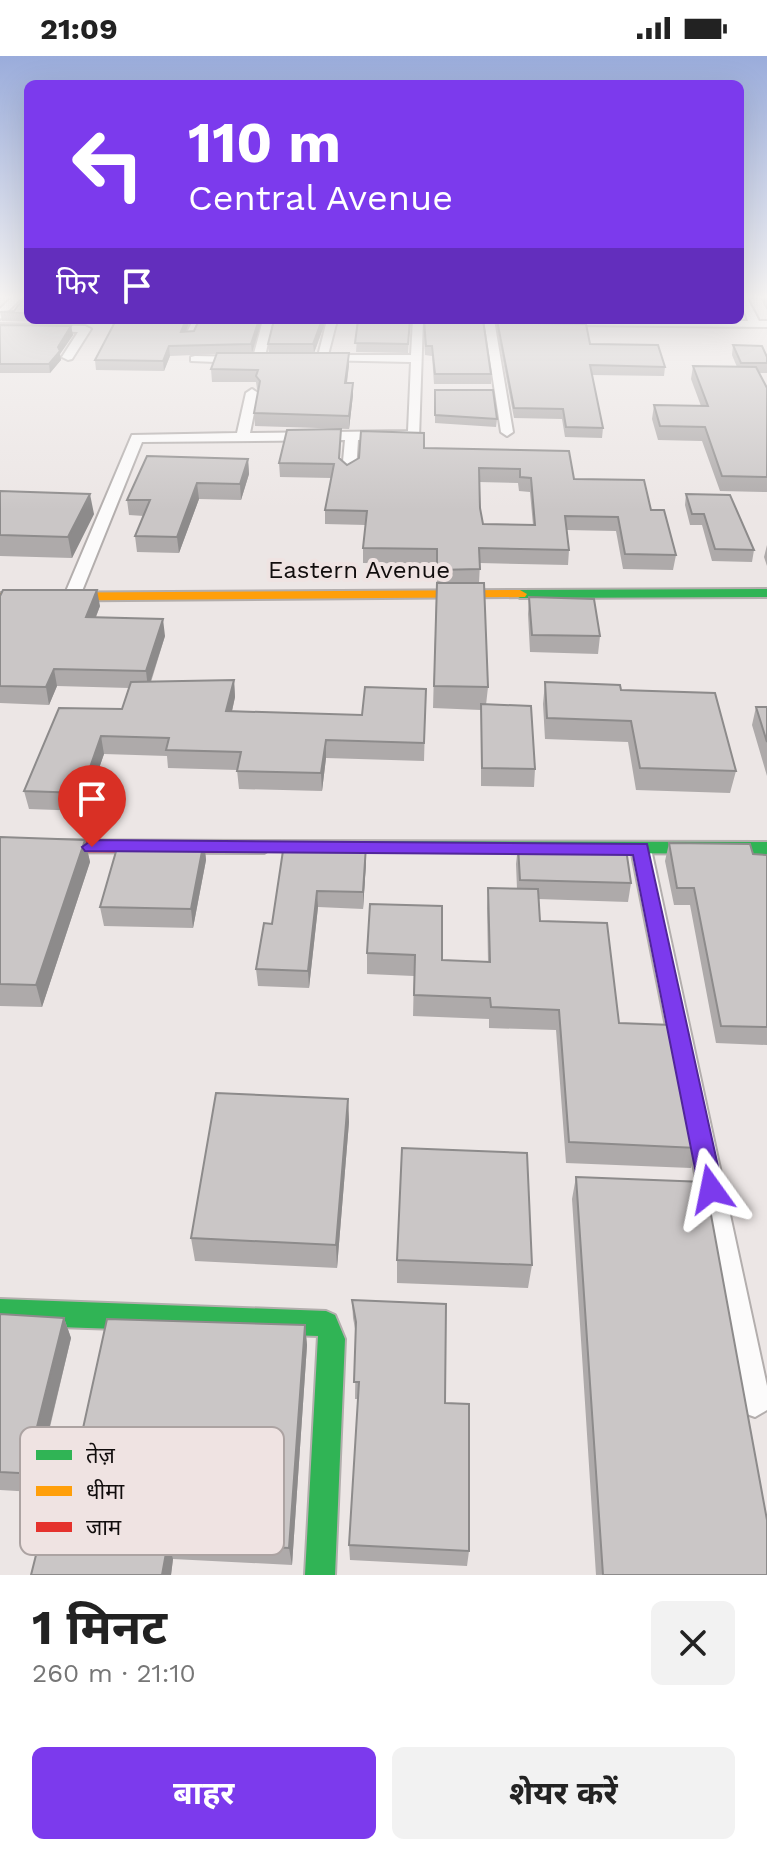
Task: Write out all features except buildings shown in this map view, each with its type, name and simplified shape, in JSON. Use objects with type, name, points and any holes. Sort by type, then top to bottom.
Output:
[{"type":"street","points":[[72,596],[135,441],[150,436],[414,435],[425,391],[420,369]]},
{"type":"street","points":[[490,369],[491,391],[507,432]]},
{"type":"street","points":[[243,436],[252,393]]},
{"type":"street","points":[[349,472],[352,435]]},
{"type":"street","name":"Eastern Avenue","points":[[0,597],[767,593]]},
{"type":"street","points":[[0,846],[767,848]]},
{"type":"street","points":[[641,849],[755,1402]]},
{"type":"street","points":[[0,1312],[319,1321],[326,1324],[332,1339],[320,1575]]},
{"type":"traffic: fast","points":[[520,594],[767,593]]},
{"type":"traffic: fast","points":[[264,847],[767,848]]},
{"type":"traffic: fast","points":[[0,1312],[326,1324],[332,1339],[320,1575]]},
{"type":"traffic: slow","points":[[0,597],[520,594]]},
{"type":"traffic: jam","points":[[0,846],[264,847]]},
{"type":"route","points":[[92,847],[641,849],[711,1189]]}]
